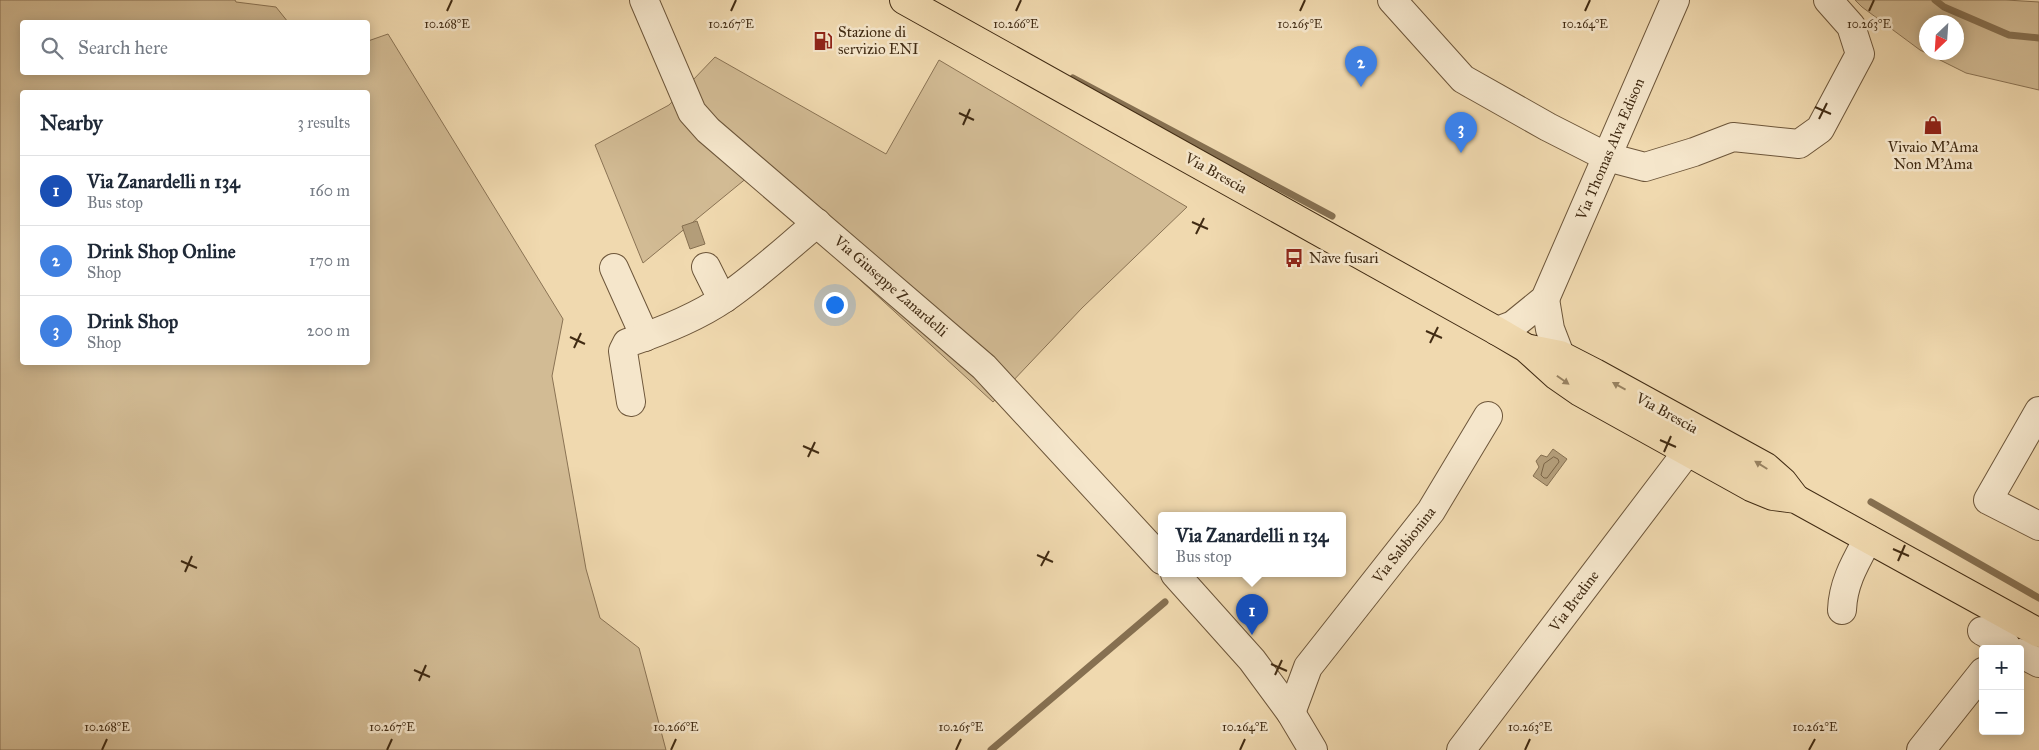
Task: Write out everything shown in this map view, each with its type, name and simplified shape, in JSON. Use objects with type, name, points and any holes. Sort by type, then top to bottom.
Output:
[{"type":"main road","name":"Via Brescia","points":[[904,0],[1497,331],[1526,348],[1557,376],[1580,392],[1687,452],[1751,487],[1773,496],[1796,499],[2039,634]]},
{"type":"main road","name":"Via Brescia","points":[[1526,348],[1560,355],[1595,372],[1766,468],[1783,482],[1796,499]]},
{"type":"street","name":"Via Giuseppe Zanardelli","points":[[644,0],[692,112],[708,130],[984,367],[1158,556]]},
{"type":"street","points":[[1392,0],[1463,79],[1548,127],[1607,157],[1645,167],[1694,152],[1733,137],[1799,144],[1820,129],[1860,54],[1851,26],[1828,0]]},
{"type":"street","name":"Via Thomas Alva Edison","points":[[1497,331],[1513,325],[1546,299],[1675,0]]},
{"type":"street","points":[[1292,215],[1338,231],[1483,311],[1496,314],[1546,299],[1550,329],[1560,355]]},
{"type":"street","points":[[631,402],[623,351],[627,343],[645,337],[702,311],[725,298],[817,223]]},
{"type":"street","points":[[706,267],[717,289],[725,298]]},
{"type":"street","points":[[614,268],[645,337]]},
{"type":"street","points":[[2039,411],[1988,500],[2039,526]]},
{"type":"street","name":"Via Sabbionina","points":[[1290,714],[1308,667],[1431,511],[1488,416]]},
{"type":"street","name":"Via Bredine","points":[[1461,750],[1687,452]]},
{"type":"street","points":[[1834,600],[1843,594],[1846,580],[1863,536]]},
{"type":"street","points":[[1178,577],[1213,615],[1266,679],[1313,750]]},
{"type":"street","points":[[2024,655],[2039,663]]},
{"type":"street","points":[[1266,679],[1308,667]]},
{"type":"street","points":[[1921,750],[1979,677]]},
{"type":"shaded area","points":[[0,0],[235,0],[236,2],[276,7],[286,20],[20,20],[20,75],[370,75],[370,40],[388,34],[563,319],[552,376],[586,569],[600,618],[639,648],[666,750],[0,750]]},
{"type":"shaded area","points":[[1855,0],[2006,0],[2039,2],[2039,90],[1966,73],[1940,60],[1964,60],[1964,15],[1919,15],[1919,49]]},
{"type":"shaded area","points":[[715,57],[886,154],[939,60],[1187,207],[1082,308],[993,402],[748,177],[643,263],[595,145],[669,105]]},
{"type":"water","points":[[697,221],[705,244],[690,249],[682,226]]},
{"type":"water","points":[[1553,449],[1567,459],[1547,486],[1533,476],[1539,467],[1536,461],[1541,455],[1547,457]]},
{"type":"waterway","points":[[1935,0],[1944,7],[2009,35],[2039,38]]},
{"type":"waterway","points":[[1073,78],[1332,216]]},
{"type":"waterway","points":[[1871,502],[2039,598]]},
{"type":"waterway","points":[[991,750],[1165,602]]},
{"type":"place","name":"Stazione di servizio ENI","points":[[823,41]]},
{"type":"place","name":"Drink Shop Online","points":[[1361,87]]},
{"type":"place","name":"Vivaio M'Ama Non M'Ama","points":[[1933,125]]},
{"type":"place","name":"Drink Shop","points":[[1461,153]]},
{"type":"place","name":"Nave fusari","points":[[1294,258]]},
{"type":"place","name":"Via Zanardelli n 134","points":[[1252,635]]}]
